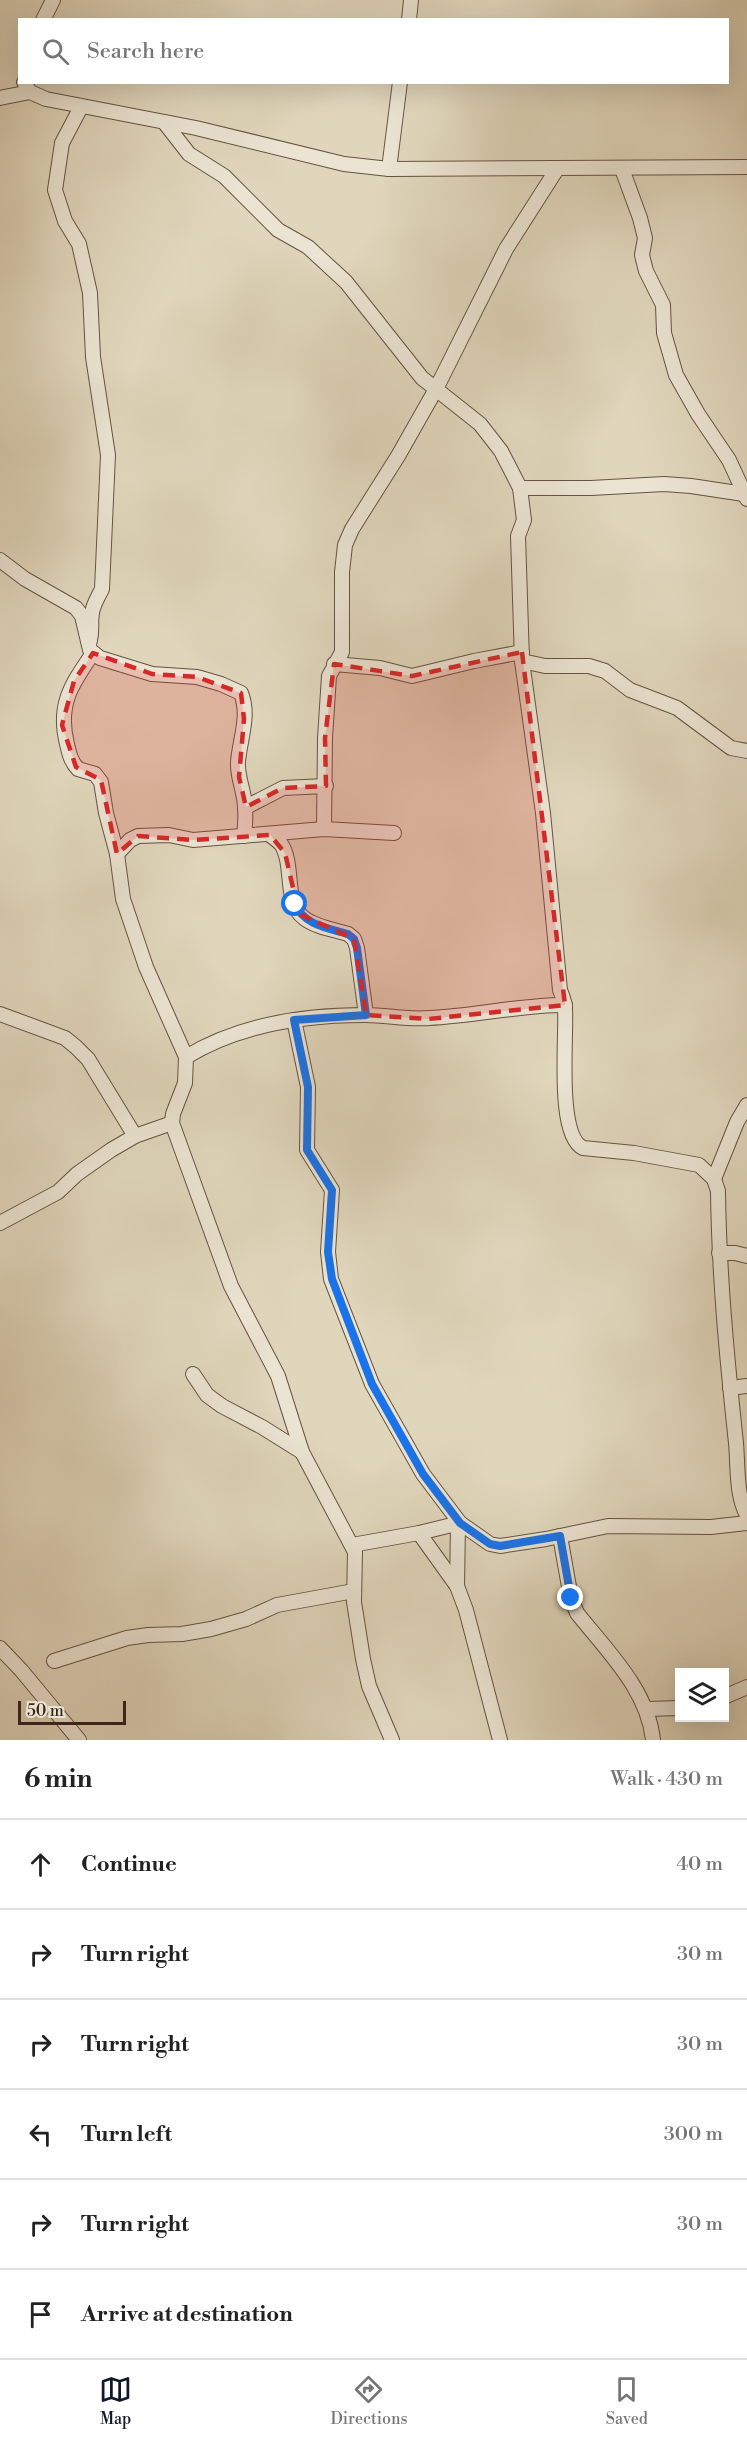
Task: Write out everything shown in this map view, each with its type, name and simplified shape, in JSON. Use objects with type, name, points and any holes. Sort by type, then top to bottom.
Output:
[{"type":"street","points":[[45,18],[53,0]]},
{"type":"street","points":[[409,18],[411,0]]},
{"type":"street","points":[[389,169],[400,84]]},
{"type":"street","points":[[0,98],[27,87],[46,99],[81,107],[164,122],[344,164],[389,169],[747,167]]},
{"type":"street","points":[[81,107],[62,143],[55,190],[65,221],[79,244],[90,293],[93,357],[108,455],[102,589],[91,616],[93,629],[91,648],[74,681],[63,712],[62,725],[70,755],[76,767],[95,774],[100,779],[117,854],[119,879],[126,909],[146,967],[186,1057],[185,1083],[173,1114],[172,1123],[231,1286],[278,1377],[302,1452],[352,1545],[357,1562],[354,1591],[363,1659],[369,1686],[392,1740]]},
{"type":"street","points":[[164,122],[189,154],[224,176],[278,230],[308,246],[346,282],[422,378],[480,424],[501,451],[520,488],[524,510],[524,520],[518,536],[522,657],[543,813],[560,990],[565,1005],[565,1098],[571,1135],[576,1145],[583,1148],[634,1153],[699,1165],[714,1179],[718,1191],[719,1253],[730,1388],[741,1496],[747,1515]]},
{"type":"street","points":[[324,829],[328,676],[342,652],[342,572],[345,545],[352,529],[398,456],[436,389],[506,249],[527,212],[557,169]]},
{"type":"street","points":[[622,169],[645,238],[642,255],[646,271],[663,305],[664,333],[676,375],[698,414],[729,460],[746,496]]},
{"type":"street","points":[[520,488],[591,488],[664,484],[691,486],[746,496]]},
{"type":"street","points":[[0,560],[25,579],[76,608],[82,616],[91,648],[111,662],[152,674],[197,677],[241,693],[244,702],[244,738],[238,760],[239,777],[246,807],[244,836]]},
{"type":"street","points":[[334,664],[380,668],[412,676],[474,661],[522,657],[545,666],[588,666],[605,671],[630,690],[677,708],[731,748],[747,751]]},
{"type":"street","points":[[246,807],[283,788],[326,786]]},
{"type":"street","points":[[117,854],[130,840],[138,837],[169,835],[193,840],[324,829],[394,833]]},
{"type":"street","points":[[270,835],[280,844],[285,853],[299,914],[307,921],[348,934],[354,939],[366,1015]]},
{"type":"street","points":[[186,1057],[208,1043],[294,1020],[366,1015],[428,1019],[536,1005],[565,1005]]},
{"type":"street","points":[[0,1014],[65,1038],[76,1047],[88,1059],[135,1136]]},
{"type":"street","points":[[294,1020],[308,1087],[307,1150],[332,1190],[328,1252],[332,1279],[372,1384],[423,1474],[459,1524],[490,1544],[500,1546],[608,1526],[711,1527],[747,1523]]},
{"type":"street","points":[[714,1179],[737,1122],[747,1105]]},
{"type":"street","points":[[0,1223],[58,1192],[77,1174],[135,1136],[172,1123]]},
{"type":"street","points":[[719,1253],[747,1256]]},
{"type":"street","points":[[193,1374],[207,1395],[222,1406],[302,1452]]},
{"type":"street","points":[[730,1388],[747,1386]]},
{"type":"street","points":[[352,1545],[459,1524]]},
{"type":"street","points":[[457,1586],[459,1524]]},
{"type":"street","points":[[419,1533],[457,1586],[466,1610],[500,1740]]},
{"type":"street","points":[[560,1536],[571,1598],[577,1613],[627,1677],[647,1709],[652,1740]]},
{"type":"street","points":[[54,1661],[127,1638],[182,1634],[211,1629],[246,1619],[277,1605],[354,1591]]},
{"type":"street","points":[[0,1648],[79,1740]]},
{"type":"street","points":[[729,1696],[745,1692]]},
{"type":"street","points":[[647,1709],[675,1708]]},
{"type":"highlighted area","points":[[522,652],[565,1005],[428,1019],[366,1015],[354,939],[299,914],[285,853],[270,835],[193,840],[138,836],[117,854],[101,780],[76,767],[62,725],[74,681],[93,653],[152,674],[197,677],[241,693],[244,719],[239,777],[246,807],[283,788],[326,786],[325,738],[334,664],[412,676]]},
{"type":"route","points":[[295,904],[299,914],[307,921],[348,934],[354,939],[366,1015],[294,1020],[308,1087],[307,1150],[332,1190],[328,1252],[332,1279],[348,1328],[372,1384],[423,1474],[460,1523],[479,1538],[500,1546],[560,1536],[571,1598]]}]
